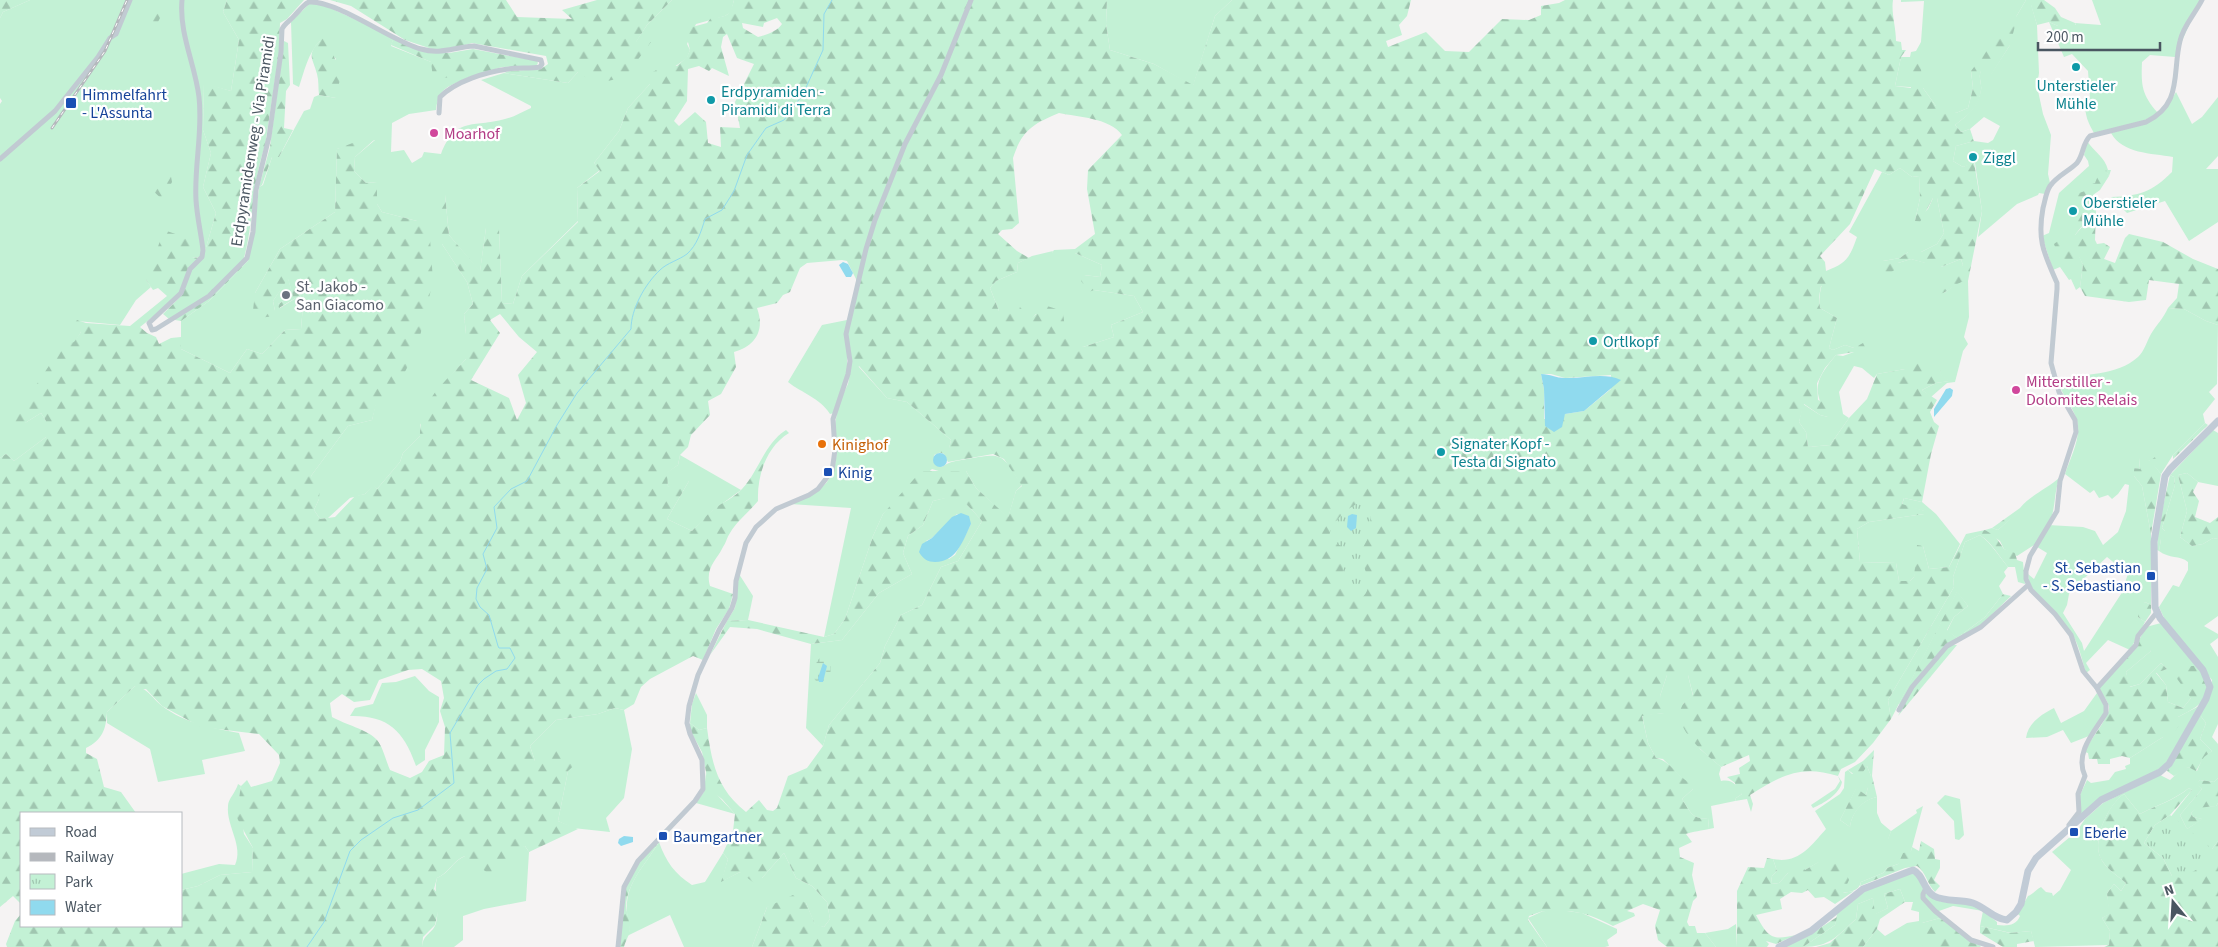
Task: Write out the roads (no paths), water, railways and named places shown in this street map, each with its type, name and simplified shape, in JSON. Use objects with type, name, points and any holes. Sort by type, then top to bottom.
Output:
[{"type":"main road","points":[[1779,947],[1811,931],[1863,889],[1903,872],[1913,870],[1916,871],[1926,888],[1935,896],[1974,903],[1997,917],[2008,920],[2021,904],[2028,871],[2033,861],[2101,800],[2160,772],[2169,764],[2206,699],[2210,687],[2207,677],[2157,612],[2154,597],[2154,542],[2165,476],[2218,421]]},
{"type":"street","points":[[0,159],[56,111],[98,57],[110,38],[116,34],[130,0]]},
{"type":"street","name":"Erdpyramidenweg - Via Piramidi","points":[[182,0],[180,16],[194,67],[199,98],[200,133],[196,200],[203,250],[202,257],[190,269],[181,293],[149,323],[152,330],[209,296],[247,258],[253,232],[256,190],[269,137],[281,52],[282,29],[309,2],[330,3],[346,9],[364,17],[401,41],[420,49],[449,52],[474,46],[541,60],[542,64],[540,67],[496,71],[466,81],[448,90],[440,97],[439,113]]},
{"type":"street","points":[[618,947],[624,886],[638,862],[695,801],[703,789],[702,760],[687,723],[689,706],[698,675],[719,630],[732,608],[735,598],[736,581],[746,543],[756,527],[770,513],[785,504],[808,495],[818,488],[832,471],[835,450],[833,419],[848,374],[850,361],[846,334],[866,249],[875,220],[905,144],[941,75],[971,0]]},
{"type":"street","points":[[2067,832],[2069,825],[2079,812],[2078,794],[2085,776],[2082,770],[2083,752],[2106,713],[2106,705],[2097,688],[2083,671],[2071,635],[2055,614],[2027,586],[2026,571],[2028,562],[2037,542],[2055,515],[2060,481],[2076,432],[2075,420],[2059,392],[2050,363],[2057,290],[2056,282],[2041,243],[2040,222],[2046,195],[2054,182],[2077,162],[2082,154],[2086,140],[2090,136],[2146,122],[2161,112],[2167,105],[2175,87],[2182,33],[2202,0]]},
{"type":"street","points":[[1899,710],[1912,687],[1947,646],[1981,627],[2027,586]]},
{"type":"street","points":[[2097,688],[2136,645],[2138,636],[2154,613],[2157,612]]},
{"type":"street","points":[[1926,888],[1923,898],[1935,911],[1971,940],[1994,947]]},
{"type":"water","points":[[843,262],[848,264],[853,273],[851,277],[846,277],[839,265]]},
{"type":"water","points":[[1541,374],[1565,378],[1607,376],[1621,380],[1584,411],[1565,414],[1562,427],[1554,432],[1545,426],[1544,389]]},
{"type":"water","points":[[1950,388],[1953,390],[1952,396],[1934,417],[1934,409],[1946,389]]},
{"type":"water","points":[[940,453],[945,455],[947,460],[945,465],[940,467],[935,465],[933,460],[935,455]]},
{"type":"water","points":[[961,513],[969,516],[971,524],[962,543],[954,554],[943,561],[932,562],[924,558],[919,552],[922,544],[932,538],[952,517]]},
{"type":"water","points":[[1352,514],[1357,515],[1356,528],[1351,531],[1347,527],[1348,516]]},
{"type":"water","points":[[823,663],[827,666],[823,682],[819,682],[818,678]]},
{"type":"water","points":[[624,836],[633,837],[633,842],[621,846],[618,843],[619,839]]},
{"type":"waterway","points":[[307,947],[324,922],[350,851],[361,840],[393,818],[418,810],[454,783],[450,733],[478,685],[496,671],[507,669],[515,658],[510,648],[499,648],[489,615],[480,607],[476,599],[477,588],[487,569],[483,554],[497,528],[494,507],[511,489],[527,481],[557,425],[577,393],[631,329],[636,305],[649,282],[663,268],[687,254],[693,247],[705,219],[722,210],[734,191],[747,155],[766,128],[784,120],[803,94],[823,50],[824,14],[832,0]]},
{"type":"railway","points":[[52,128],[105,51],[127,0]]},
{"type":"place","name":"Unterstieler Mühle","points":[[2076,67]]},
{"type":"place","name":"Erdpyramiden - Piramidi di Terra","points":[[711,100]]},
{"type":"place","name":"Himmelfahrt - L'Assunta","points":[[71,103]]},
{"type":"place","name":"Moarhof","points":[[434,133]]},
{"type":"place","name":"Ziggl","points":[[1973,157]]},
{"type":"place","name":"Oberstieler Mühle","points":[[2073,211]]},
{"type":"place","name":"St. Jakob - San Giacomo","points":[[286,295]]},
{"type":"place","name":"Ortlkopf","points":[[1593,341]]},
{"type":"place","name":"Mitterstiller - Dolomites Relais","points":[[2016,390]]},
{"type":"place","name":"Kinighof","points":[[822,444]]},
{"type":"place","name":"Signater Kopf - Testa di Signato","points":[[1441,452]]},
{"type":"place","name":"Kinig","points":[[828,472]]},
{"type":"place","name":"St. Sebastian - S. Sebastiano","points":[[2151,576]]},
{"type":"place","name":"Eberle","points":[[2074,832]]},
{"type":"place","name":"Baumgartner","points":[[663,836]]}]
